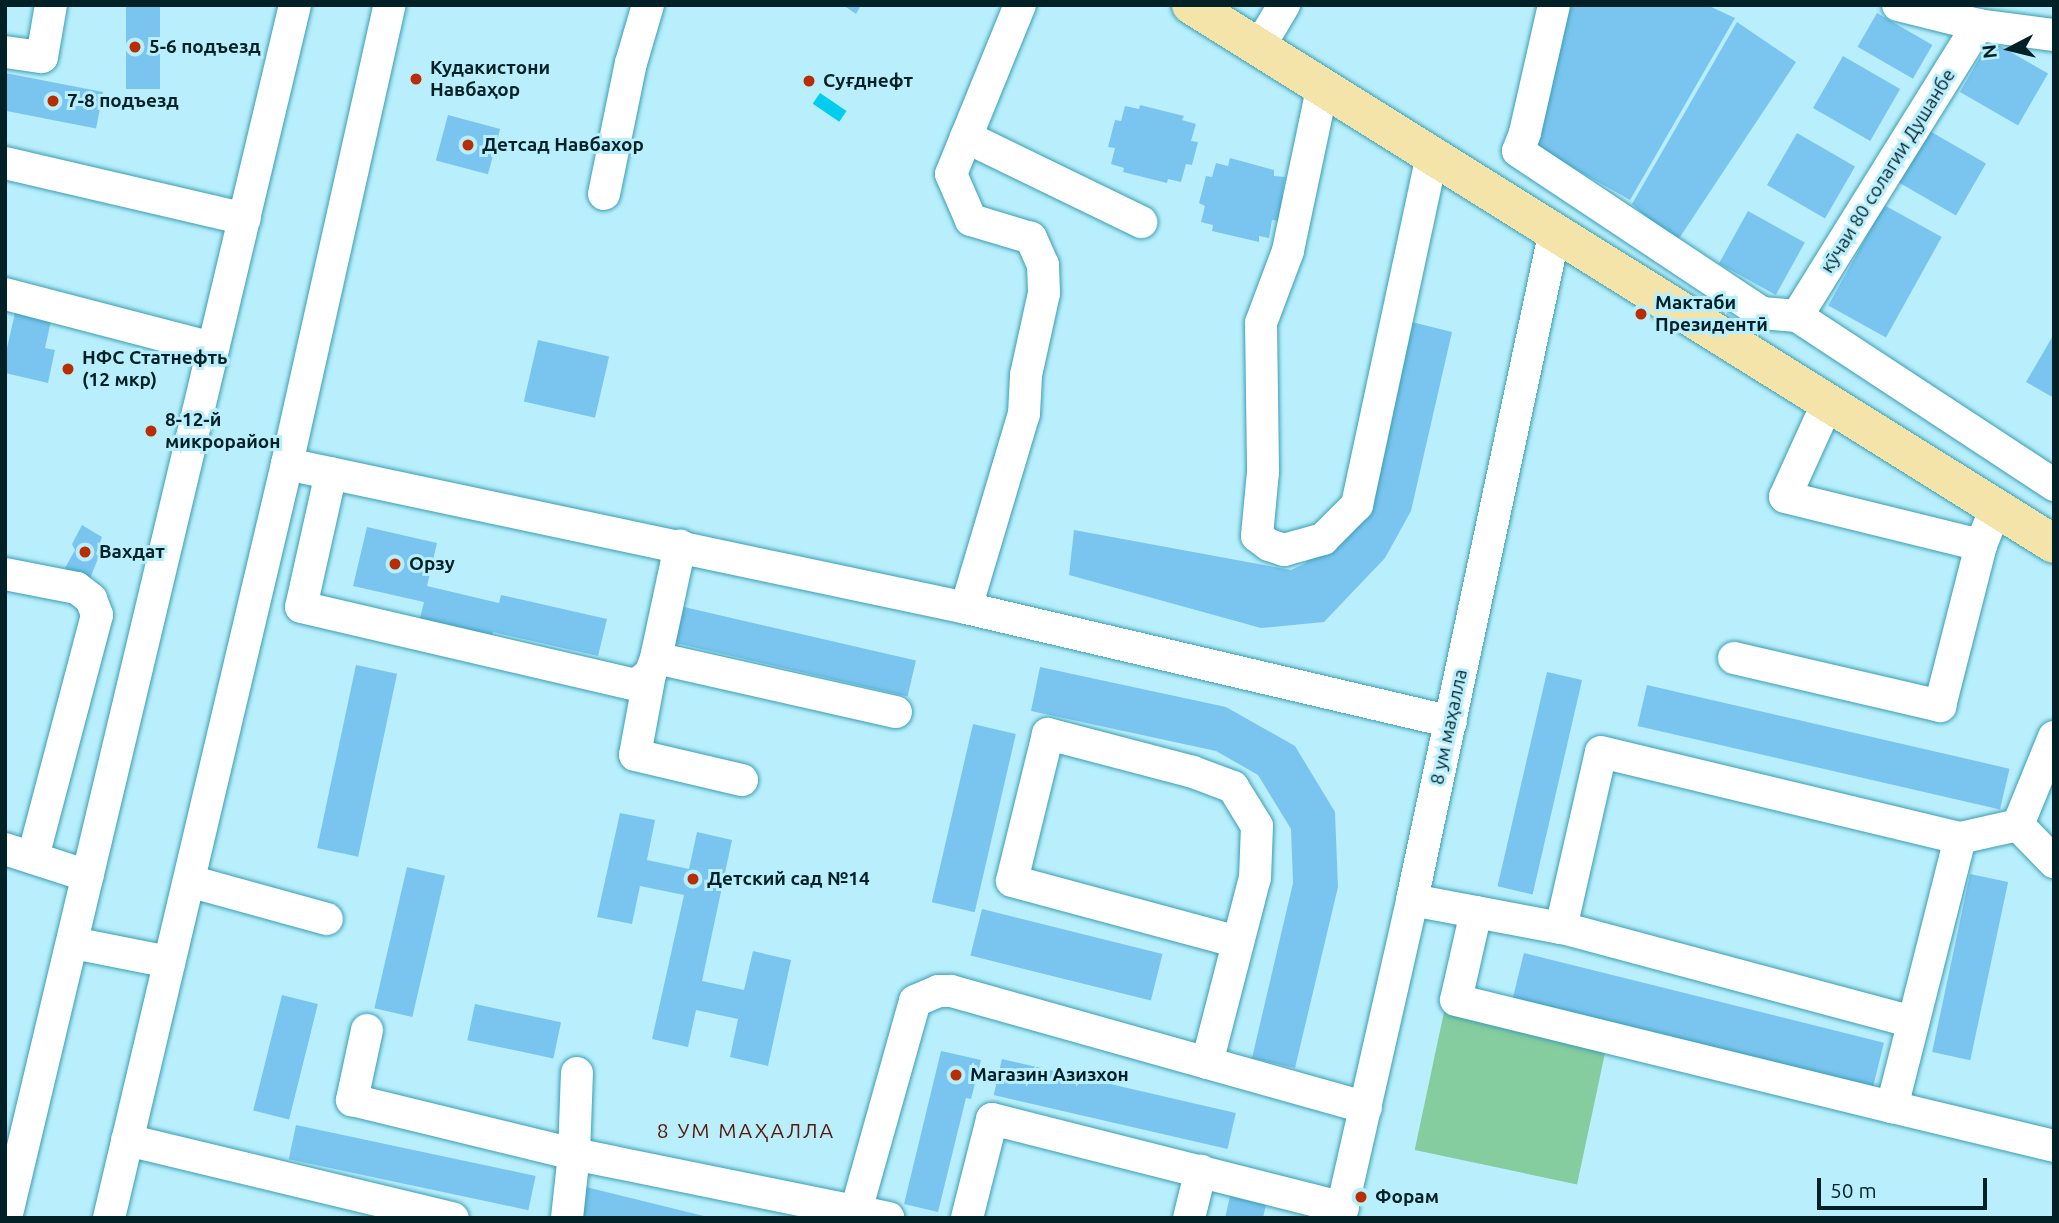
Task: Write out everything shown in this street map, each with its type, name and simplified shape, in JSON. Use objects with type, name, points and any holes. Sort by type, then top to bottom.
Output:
[{"type":"main road","points":[[1191,5],[1432,155],[1554,235],[2054,544]]},
{"type":"street","points":[[5,52],[42,57],[51,5]]},
{"type":"street","points":[[6,1218],[15,1144],[73,943],[295,5]]},
{"type":"street","points":[[109,1218],[287,464],[390,5]]},
{"type":"street","points":[[604,194],[631,63],[648,5]]},
{"type":"street","points":[[966,608],[1024,414],[1026,375],[1044,293],[1043,265],[1031,238],[971,220],[951,174],[1020,5]]},
{"type":"street","points":[[1259,47],[1284,5]]},
{"type":"street","points":[[1554,5],[1525,133],[1518,150],[1762,313],[1797,316],[2054,485]]},
{"type":"street","points":[[1898,5],[1978,25],[2054,36]]},
{"type":"street","name":"кӯчаи 80 солагии Душанбе","points":[[1797,316],[1978,25]]},
{"type":"street","points":[[1322,89],[1288,251],[1261,323],[1264,472],[1257,536],[1269,545],[1284,550],[1323,539],[1357,505],[1432,155]]},
{"type":"street","points":[[966,137],[1140,222]]},
{"type":"street","points":[[5,163],[245,219]]},
{"type":"street","name":"8 ум маҳалла","points":[[1342,1213],[1451,722],[1554,235]]},
{"type":"street","points":[[5,294],[213,348]]},
{"type":"street","points":[[1828,402],[1785,497],[1981,545]]},
{"type":"street","points":[[287,464],[966,608],[1451,722]]},
{"type":"street","points":[[300,607],[331,473]]},
{"type":"street","points":[[1734,658],[1940,705],[1981,545],[1995,509]]},
{"type":"street","points":[[680,546],[635,755],[742,780]]},
{"type":"street","points":[[5,574],[77,588],[91,599],[97,614],[78,689],[19,853],[88,876]]},
{"type":"street","points":[[254,601],[300,607],[635,685],[653,666]]},
{"type":"street","points":[[653,666],[896,712]]},
{"type":"street","points":[[78,689],[130,699]]},
{"type":"street","points":[[1208,1063],[1255,878],[1257,826],[1233,788],[1192,772],[1048,734],[1012,881],[1238,942]]},
{"type":"street","points":[[2018,825],[2054,737]]},
{"type":"street","points":[[1560,928],[1601,752],[1960,838],[2018,825]]},
{"type":"street","points":[[2018,825],[2054,862]]},
{"type":"street","points":[[1892,1107],[1960,838]]},
{"type":"street","points":[[188,881],[327,919]]},
{"type":"street","points":[[1412,900],[1560,928],[1913,1022]]},
{"type":"street","points":[[1476,912],[1456,1000],[2054,1146]]},
{"type":"street","points":[[73,943],[169,962]]},
{"type":"street","points":[[854,1214],[915,1001],[925,994],[951,991],[1366,1108]]},
{"type":"street","points":[[367,1030],[352,1100],[574,1154],[854,1214],[889,1218]]},
{"type":"street","points":[[567,1218],[574,1154],[576,1073]]},
{"type":"street","points":[[967,1218],[992,1119],[1200,1170],[1342,1213]]},
{"type":"street","points":[[127,1140],[453,1218]]},
{"type":"street","points":[[1189,1218],[1200,1170]]},
{"type":"green space","points":[[1444,1012],[1606,1047],[1577,1184],[1415,1150]]},
{"type":"water","points":[[820,93],[847,111],[839,122],[813,104]]},
{"type":"building","name":"5-6 подъезд","points":[[126,5],[160,5],[160,89],[126,89]]},
{"type":"building","points":[[843,5],[861,5],[856,14]]},
{"type":"building","points":[[1571,5],[1707,5],[1735,18],[1630,200],[1536,147]]},
{"type":"building","points":[[1877,13],[1932,45],[1913,79],[1858,47]]},
{"type":"building","points":[[1737,22],[1796,62],[1676,243],[1632,204]]},
{"type":"building","points":[[1990,40],[2048,73],[2018,125],[1960,92]]},
{"type":"building","points":[[1843,56],[1900,89],[1870,141],[1813,108]]},
{"type":"building","name":"7-8 подъезд","points":[[5,73],[103,92],[96,128],[5,111]]},
{"type":"building","points":[[1140,105],[1184,116],[1182,120],[1196,124],[1191,141],[1198,142],[1192,165],[1186,164],[1181,182],[1168,179],[1167,183],[1123,172],[1124,168],[1111,164],[1115,148],[1108,147],[1115,120],[1121,121],[1125,106],[1139,109]]},
{"type":"building","name":"Детсад Навбахор","points":[[448,115],[500,129],[488,174],[436,160]]},
{"type":"building","points":[[1928,130],[1986,163],[1956,215],[1898,182]]},
{"type":"building","points":[[1797,133],[1855,166],[1825,218],[1767,185]]},
{"type":"building","points":[[1230,158],[1274,170],[1274,176],[1285,177],[1282,195],[1288,197],[1284,221],[1272,220],[1269,238],[1259,236],[1259,242],[1212,231],[1213,225],[1201,222],[1205,206],[1199,203],[1206,176],[1212,177],[1216,163],[1228,166]]},
{"type":"building","points":[[1884,205],[1942,237],[1886,338],[1828,306]]},
{"type":"building","points":[[1748,211],[1805,243],[1776,295],[1719,263]]},
{"type":"building","points":[[17,304],[53,312],[45,348],[55,350],[48,383],[5,373],[5,357]]},
{"type":"building","points":[[1412,322],[1452,332],[1411,511],[1385,558],[1324,622],[1261,628],[1069,575],[1074,530],[1291,570],[1304,564],[1345,531]]},
{"type":"building","points":[[2054,334],[2054,398],[2026,382]]},
{"type":"building","points":[[538,340],[609,356],[595,418],[524,401]]},
{"type":"building","name":"Вахдат","points":[[82,525],[102,537],[96,554],[99,556],[89,581],[65,568],[75,550],[72,544]]},
{"type":"building","points":[[367,527],[437,543],[427,586],[499,603],[501,595],[607,619],[598,656],[493,632],[491,639],[419,622],[424,602],[353,586]]},
{"type":"building","points":[[684,607],[916,661],[908,697],[676,643]]},
{"type":"building","points":[[356,665],[397,674],[358,857],[317,848]]},
{"type":"building","points":[[1040,667],[1226,707],[1295,746],[1335,812],[1338,887],[1295,1068],[1252,1058],[1293,883],[1291,829],[1258,775],[1216,751],[1031,711]]},
{"type":"building","points":[[1547,672],[1582,680],[1533,894],[1498,886]]},
{"type":"building","points":[[1647,685],[2009,769],[2000,810],[1638,726]]},
{"type":"building","points":[[973,724],[1016,734],[975,912],[932,902]]},
{"type":"building","points":[[620,813],[655,820],[647,860],[689,869],[697,832],[732,840],[702,981],[744,990],[753,951],[791,960],[768,1066],[730,1057],[738,1019],[696,1010],[688,1047],[652,1039],[684,895],[640,886],[632,924],[597,917]]},
{"type":"building","points":[[407,867],[445,876],[412,1017],[374,1008]]},
{"type":"building","points":[[1970,874],[2008,882],[1970,1060],[1932,1052]]},
{"type":"building","points":[[982,909],[1162,954],[1151,1001],[970,956]]},
{"type":"building","points":[[1524,953],[1884,1043],[1873,1087],[1513,998]]},
{"type":"building","points":[[282,995],[318,1004],[289,1119],[253,1110]]},
{"type":"building","points":[[475,1004],[561,1022],[553,1058],[467,1040]]},
{"type":"building","points":[[941,1051],[981,1060],[971,1099],[966,1098],[938,1212],[904,1204]]},
{"type":"building","points":[[1002,1059],[1236,1113],[1228,1149],[994,1095]]},
{"type":"building","points":[[296,1125],[536,1176],[528,1210],[289,1159]]},
{"type":"building","points":[[586,1187],[708,1217],[708,1218],[579,1218]]},
{"type":"building","points":[[1231,1192],[1267,1200],[1263,1218],[1225,1218]]},
{"type":"place","name":"5-6 подъезд","points":[[135,47]]},
{"type":"place","name":"Кудакистони Навбаҳор","points":[[416,79]]},
{"type":"place","name":"Суғднефт","points":[[809,81]]},
{"type":"place","name":"7-8 подъезд","points":[[53,101]]},
{"type":"place","name":"Детсад Навбахор","points":[[468,145]]},
{"type":"place","name":"Мактаби Президентӣ","points":[[1641,314]]},
{"type":"place","name":"НФС Статнефть (12 мкр)","points":[[68,369]]},
{"type":"place","name":"8-12-й микрорайон","points":[[151,431]]},
{"type":"place","name":"Вахдат","points":[[85,552]]},
{"type":"place","name":"Орзу","points":[[395,564]]},
{"type":"place","name":"Детский сад №14","points":[[693,879]]},
{"type":"place","name":"Магазин Азизхон","points":[[956,1075]]},
{"type":"place","name":"Форам","points":[[1361,1197]]},
{"type":"district","name":"8 УМ МАҲАЛЛА","points":[[746,1130]]}]
